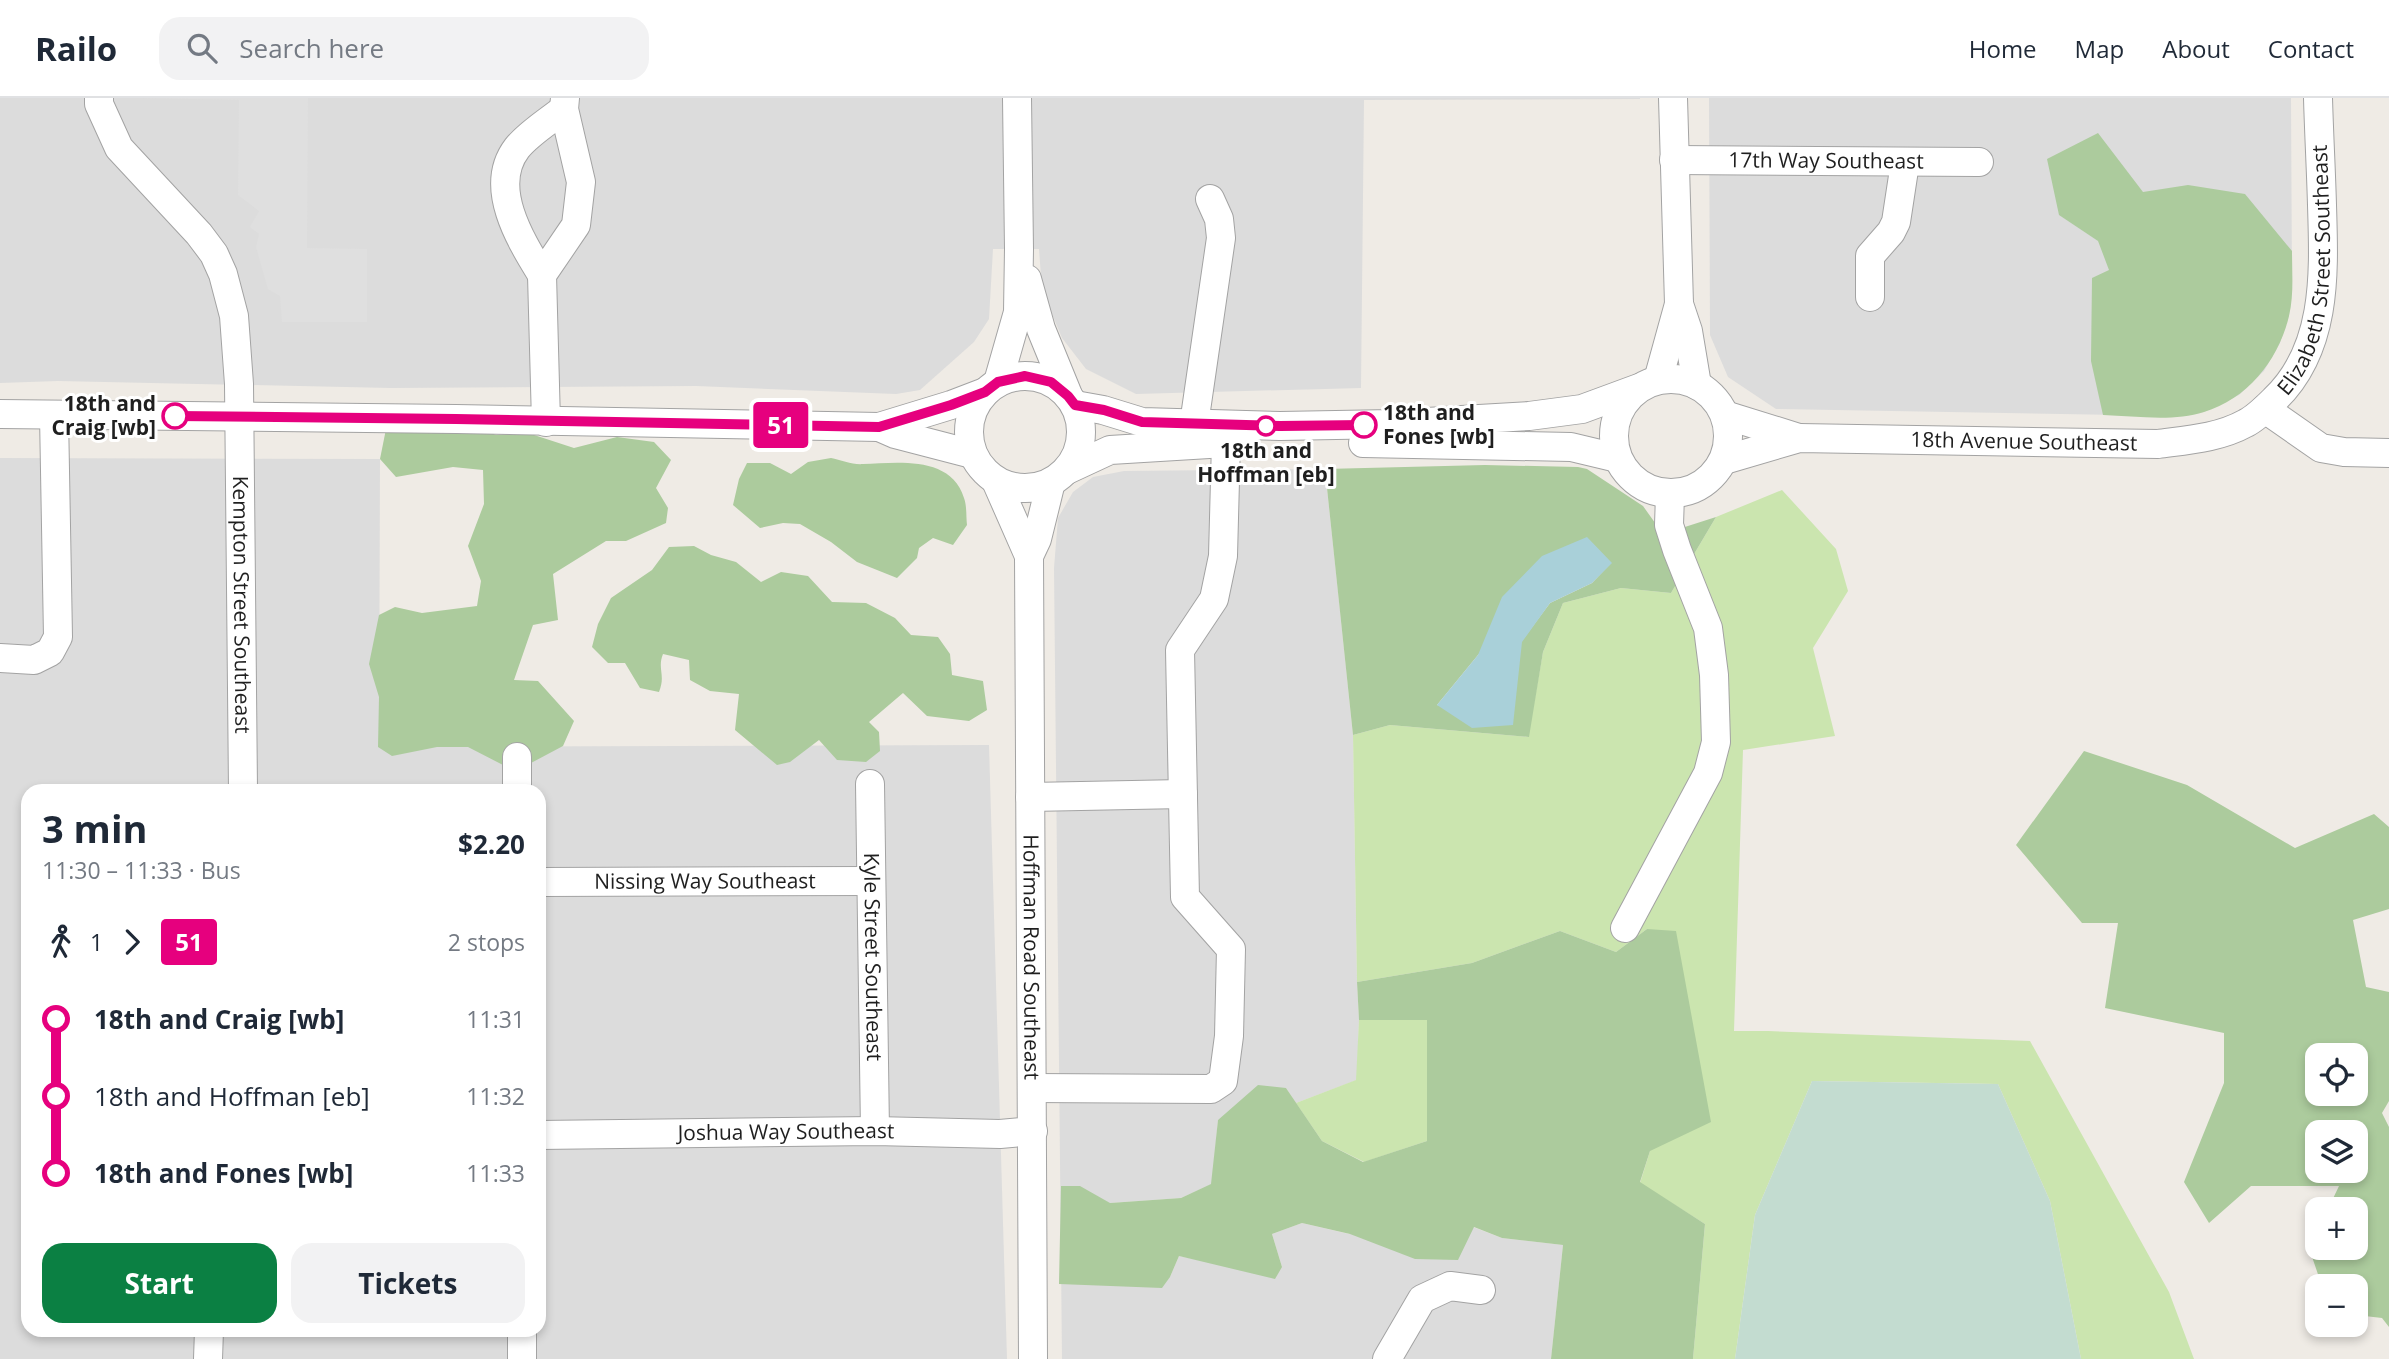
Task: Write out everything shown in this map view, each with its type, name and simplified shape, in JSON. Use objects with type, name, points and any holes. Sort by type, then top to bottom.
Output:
[{"type":"street","name":"Kempton Street Southeast","points":[[99,98],[99,104],[119,148],[199,234],[214,254],[223,274],[234,316],[239,384],[243,784]]},
{"type":"street","points":[[1017,98],[1018,312],[991,387],[975,405],[967,434],[972,454],[982,469],[996,481],[1014,488],[1033,488],[1110,450],[1226,442],[1571,447],[1617,458]]},
{"type":"street","points":[[1674,98],[1679,304],[1688,331],[1697,385]]},
{"type":"street","name":"Elizabeth Street Southeast","points":[[2255,416],[2286,389],[2303,361],[2314,336],[2320,308],[2323,264],[2318,98]]},
{"type":"street","points":[[546,422],[542,275],[520,238],[510,213],[507,166],[518,147],[565,104]]},
{"type":"street","points":[[542,275],[576,225],[581,182],[565,104]]},
{"type":"street","name":"17th Way Southeast","points":[[1674,160],[1979,162]]},
{"type":"street","points":[[1870,297],[1870,256],[1891,232],[1896,222],[1905,163]]},
{"type":"street","points":[[1194,424],[1221,238],[1219,219],[1210,199]]},
{"type":"street","points":[[1019,249],[1041,329],[1080,421],[1081,439],[1077,455],[1059,476]]},
{"type":"street","points":[[0,414],[879,427],[951,405],[991,387],[1025,376],[1051,382],[1072,400],[1142,422],[1280,426],[1392,424],[1529,416],[1582,409],[1648,384],[1678,379],[1697,385],[1714,398],[1725,415],[1729,438],[1724,460],[1711,478],[1692,490],[1670,495],[1647,490],[1629,477],[1617,458],[1613,438],[1616,419],[1625,401],[1648,384],[1679,304]]},
{"type":"street","points":[[0,658],[34,660],[50,652],[58,637],[54,415]]},
{"type":"street","name":"18th Avenue Southeast","points":[[1725,415],[1799,438],[2158,444],[2207,438],[2255,416]]},
{"type":"street","points":[[2255,416],[2321,448],[2344,452],[2389,453]]},
{"type":"street","points":[[879,427],[895,434],[972,454]]},
{"type":"street","name":"18th Avenue Southeast","points":[[1724,460],[1799,438]]},
{"type":"street","points":[[1032,1088],[1211,1088],[1223,1081],[1229,1036],[1231,949],[1185,897],[1180,650],[1214,598],[1219,577],[1223,556],[1226,442]]},
{"type":"street","name":"Hoffman Road Southeast","points":[[1029,556],[1059,476]]},
{"type":"street","name":"Hoffman Road Southeast","points":[[996,481],[1029,556],[1033,1359]]},
{"type":"street","points":[[1625,928],[1708,774],[1716,741],[1714,675],[1708,628],[1669,525],[1670,495]]},
{"type":"street","points":[[517,757],[517,784]]},
{"type":"street","name":"Kyle Street Southeast","points":[[870,784],[875,1131]]},
{"type":"street","points":[[1030,797],[1183,794]]},
{"type":"street","name":"Nissing Way Southeast","points":[[546,882],[871,881]]},
{"type":"street","name":"Joshua Way Southeast","points":[[546,1135],[1033,1132]]},
{"type":"street","points":[[1387,1359],[1423,1299],[1450,1286],[1481,1290]]},
{"type":"street","points":[[208,1359],[209,1337]]},
{"type":"street","points":[[522,1337],[522,1359]]},
{"type":"shaded area","points":[[0,98],[1640,99],[1364,100],[1361,388],[1136,394],[1086,369],[1062,338],[1042,290],[1039,249],[993,249],[989,319],[974,342],[920,390],[896,394],[696,386],[391,388],[58,381],[0,383]]},
{"type":"shaded area","points":[[142,98],[308,98],[307,248],[367,249],[367,322],[282,322],[280,296],[268,289],[256,247],[259,234],[250,227],[259,211],[238,195],[239,100]]},
{"type":"shaded area","points":[[1709,98],[2291,98],[2292,288],[2289,315],[2280,343],[2264,371],[2239,395],[2204,412],[2178,416],[1776,409],[1728,377],[1710,335]]},
{"type":"shaded area","points":[[0,458],[380,459],[379,747],[989,745],[1007,1359],[0,1359]]},
{"type":"shaded area","points":[[1325,469],[1353,735],[1359,1020],[1357,1080],[1296,1103],[1286,1088],[1218,1120],[1212,1184],[1181,1198],[1110,1203],[1170,1277],[1179,1256],[1209,1262],[1282,1267],[1272,1234],[1302,1223],[1349,1234],[1473,1227],[1502,1238],[1563,1245],[1551,1359],[1062,1359],[1054,568],[1058,518],[1073,492],[1093,477],[1124,471]]},
{"type":"green space","points":[[2098,133],[2143,192],[2188,185],[2245,194],[2292,251],[2291,308],[2278,347],[2248,387],[2220,406],[2180,417],[2103,415],[2091,361],[2092,278],[2109,270],[2098,241],[2059,215],[2047,159]]},
{"type":"green space","points":[[388,419],[456,419],[496,435],[528,433],[574,448],[617,437],[654,442],[671,460],[656,488],[668,508],[666,523],[626,541],[606,541],[553,574],[558,620],[533,625],[514,680],[538,681],[574,721],[563,746],[531,763],[523,759],[503,765],[468,747],[437,747],[392,756],[378,747],[379,697],[369,664],[379,615],[395,607],[422,613],[477,606],[481,581],[468,546],[484,504],[483,470],[453,467],[396,477],[380,459]]},
{"type":"green space","points":[[831,458],[855,464],[921,464],[948,474],[957,484],[965,501],[967,525],[953,545],[933,538],[919,548],[917,558],[897,578],[857,562],[831,542],[800,524],[783,523],[760,528],[733,505],[739,479],[747,463],[770,463],[791,474],[808,462]]},
{"type":"green space","points":[[1485,465],[1578,467],[1587,469],[1643,506],[1663,534],[1716,517],[1671,593],[1621,588],[1563,603],[1543,652],[1529,737],[1390,725],[1353,735],[1325,469]],"holes":[[[1587,538],[1611,563],[1592,583],[1550,603],[1521,642],[1512,725],[1437,705],[1478,655]]]},
{"type":"green space","points":[[1782,490],[1836,549],[1848,591],[1813,648],[1835,736],[1743,750],[1734,1031],[2030,1041],[2169,1292],[2194,1359],[2081,1359],[2050,1201],[1998,1084],[1812,1081],[1755,1215],[1735,1359],[1693,1359],[1705,1224],[1640,1183],[1650,1151],[1647,929],[1616,952],[1560,931],[1472,963],[1357,982],[1353,735],[1390,725],[1528,737],[1543,652],[1563,603],[1621,588],[1671,593],[1716,517]]},
{"type":"green space","points":[[694,546],[711,555],[736,562],[761,582],[781,572],[808,576],[832,602],[866,603],[895,618],[911,635],[938,637],[950,654],[952,675],[983,681],[987,710],[969,721],[927,716],[903,693],[869,722],[879,732],[880,751],[866,762],[837,760],[819,740],[790,762],[777,765],[735,730],[739,694],[710,691],[690,680],[689,660],[663,654],[659,692],[640,688],[625,663],[608,663],[592,647],[598,624],[611,598],[652,570],[669,547]]},
{"type":"green space","points":[[2084,751],[2187,785],[2295,848],[2374,814],[2389,827],[2389,909],[2353,920],[2366,987],[2389,992],[2389,1101],[2382,1113],[2389,1127],[2389,1327],[2382,1318],[2368,1316],[2368,1274],[2318,1274],[2313,1260],[2368,1260],[2368,1197],[2334,1197],[2339,1186],[2251,1186],[2209,1223],[2184,1182],[2224,1083],[2224,1033],[2105,1008],[2118,923],[2082,923],[2016,845]]},
{"type":"green space","points":[[1647,929],[1676,931],[1711,1122],[1650,1151],[1640,1182],[1705,1224],[1693,1359],[1551,1359],[1563,1245],[1502,1238],[1474,1227],[1458,1260],[1415,1259],[1350,1234],[1302,1223],[1272,1234],[1282,1267],[1275,1279],[1179,1256],[1162,1288],[1059,1284],[1061,1186],[1080,1186],[1110,1203],[1181,1198],[1211,1184],[1218,1120],[1258,1085],[1286,1088],[1322,1141],[1363,1162],[1427,1141],[1427,1020],[1359,1020],[1357,982],[1472,963],[1560,931],[1616,952]]},
{"type":"green space","points":[[1427,1019],[1427,1141],[1364,1162],[1322,1141],[1296,1103],[1356,1080],[1359,1020]]},
{"type":"green space","points":[[1812,1081],[1998,1084],[2050,1201],[2081,1359],[1735,1359],[1755,1215]]},
{"type":"water","points":[[1587,537],[1612,563],[1592,583],[1550,603],[1522,642],[1513,725],[1472,728],[1437,705],[1478,655],[1502,597],[1542,556]]},
{"type":"bus line","name":"51","points":[[175,416],[879,427],[951,405],[985,392],[998,382],[1025,376],[1051,382],[1075,405],[1104,410],[1142,422],[1280,426],[1364,425]]},
{"type":"place","name":"18th and Craig [wb]","points":[[175,416]]},
{"type":"place","name":"18th and Fones [wb]","points":[[1364,425]]},
{"type":"place","name":"18th and Hoffman [eb]","points":[[1266,426]]}]
